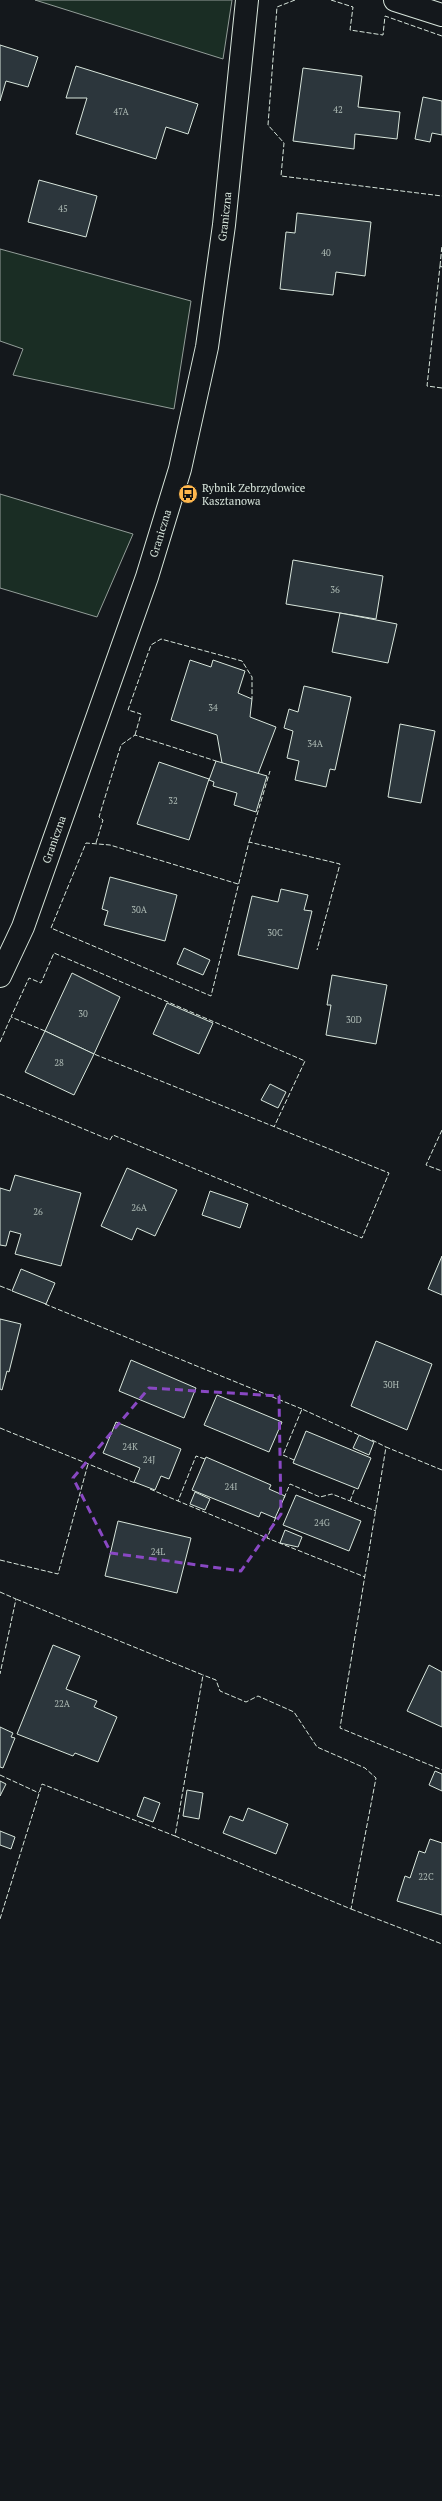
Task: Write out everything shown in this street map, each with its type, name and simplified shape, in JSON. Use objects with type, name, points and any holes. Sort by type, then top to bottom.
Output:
[{"type":"street","name":"Graniczna","points":[[0,976],[23,927],[147,577],[180,469],[207,347],[224,225],[247,0]]},
{"type":"street","points":[[395,0],[442,16]]},
{"type":"highlighted area","points":[[149,1388],[279,1396],[281,1514],[241,1571],[111,1553],[73,1478]]},
{"type":"green space","points":[[35,0],[232,0],[223,59]]},
{"type":"green space","points":[[0,249],[191,301],[174,409],[13,375],[23,349],[0,341]]},
{"type":"green space","points":[[0,494],[133,534],[97,617],[0,588]]},
{"type":"building","points":[[0,45],[38,57],[28,87],[6,81],[0,101]]},
{"type":"building","points":[[76,66],[198,104],[188,134],[166,127],[156,159],[76,134],[87,98],[66,98]]},
{"type":"building","points":[[303,68],[362,76],[358,107],[400,112],[397,139],[355,134],[354,149],[293,141]]},
{"type":"building","points":[[423,97],[442,101],[442,135],[432,133],[430,142],[415,139]]},
{"type":"building","points":[[39,180],[97,196],[86,237],[28,222]]},
{"type":"building","points":[[297,213],[371,222],[365,276],[336,272],[333,295],[280,289],[286,232],[295,233]]},
{"type":"building","points":[[293,560],[383,576],[376,619],[286,604]]},
{"type":"building","points":[[340,613],[397,624],[388,663],[332,652]]},
{"type":"building","points":[[190,660],[211,667],[213,660],[245,671],[238,693],[252,699],[250,717],[276,727],[258,774],[222,763],[217,735],[171,720]]},
{"type":"building","points":[[304,686],[351,697],[335,770],[330,769],[326,787],[295,780],[299,761],[287,758],[293,731],[284,728],[289,709],[298,712]]},
{"type":"building","points":[[400,724],[435,731],[421,803],[388,797]]},
{"type":"building","points":[[216,761],[267,776],[256,812],[234,805],[237,793],[213,786],[214,782],[209,780]]},
{"type":"building","points":[[159,762],[209,779],[189,840],[137,824]]},
{"type":"building","points":[[110,877],[177,895],[165,941],[104,925],[108,911],[102,909]]},
{"type":"building","points":[[281,889],[308,895],[304,910],[312,911],[298,969],[238,955],[252,896],[278,902]]},
{"type":"building","points":[[184,948],[210,960],[203,975],[177,964]]},
{"type":"building","points":[[72,973],[120,997],[94,1054],[45,1031]]},
{"type":"building","points":[[332,975],[387,985],[376,1044],[326,1035],[331,1005],[327,1005]]},
{"type":"building","points":[[167,1003],[213,1023],[199,1054],[153,1034]]},
{"type":"building","points":[[45,1031],[94,1054],[74,1095],[25,1072]]},
{"type":"building","points":[[270,1084],[286,1092],[278,1108],[261,1100]]},
{"type":"building","points":[[127,1168],[177,1190],[155,1236],[137,1228],[132,1240],[101,1226]]},
{"type":"building","points":[[15,1175],[81,1193],[61,1266],[15,1254],[21,1234],[10,1231],[6,1246],[0,1245],[0,1188],[10,1191]]},
{"type":"building","points":[[210,1191],[248,1204],[240,1228],[202,1215]]},
{"type":"building","points":[[442,1256],[442,1295],[428,1289]]},
{"type":"building","points":[[21,1269],[55,1283],[46,1304],[12,1291]]},
{"type":"building","points":[[0,1319],[21,1324],[9,1372],[7,1371],[2,1390],[0,1389]]},
{"type":"building","points":[[376,1341],[432,1364],[407,1430],[351,1406]]},
{"type":"building","points":[[131,1360],[196,1388],[184,1418],[119,1391]]},
{"type":"building","points":[[217,1395],[282,1422],[269,1452],[204,1425]]},
{"type":"building","points":[[116,1422],[181,1449],[169,1479],[161,1476],[155,1490],[134,1482],[140,1468],[103,1453]]},
{"type":"building","points":[[306,1431],[371,1458],[358,1489],[293,1463]]},
{"type":"building","points":[[359,1435],[374,1442],[369,1455],[353,1448]]},
{"type":"building","points":[[206,1457],[271,1485],[269,1489],[285,1496],[275,1518],[261,1512],[259,1517],[192,1490]]},
{"type":"building","points":[[195,1492],[210,1499],[205,1510],[190,1504]]},
{"type":"building","points":[[296,1495],[361,1521],[349,1551],[283,1525]]},
{"type":"building","points":[[118,1521],[191,1538],[177,1593],[105,1576]]},
{"type":"building","points":[[285,1530],[302,1537],[298,1547],[280,1543]]},
{"type":"building","points":[[53,1645],[80,1656],[66,1689],[97,1701],[94,1707],[117,1717],[98,1762],[75,1753],[73,1756],[17,1734]]},
{"type":"building","points":[[429,1665],[442,1672],[442,1727],[407,1711]]},
{"type":"building","points":[[0,1727],[13,1733],[11,1737],[15,1738],[3,1768],[0,1767]]},
{"type":"building","points":[[435,1771],[442,1774],[442,1791],[429,1785]]},
{"type":"building","points":[[0,1781],[6,1784],[0,1796]]},
{"type":"building","points":[[187,1790],[203,1793],[199,1819],[183,1816]]},
{"type":"building","points":[[144,1797],[160,1803],[153,1822],[137,1816]]},
{"type":"building","points":[[248,1808],[288,1824],[276,1854],[223,1833],[230,1816],[243,1821]]},
{"type":"building","points":[[0,1831],[15,1837],[11,1849],[0,1845]]},
{"type":"building","points":[[430,1839],[442,1843],[442,1915],[397,1901],[405,1876],[410,1878],[419,1851],[425,1853]]},
{"type":"fence","points":[[295,0],[277,7],[268,125],[284,143],[281,176],[442,196]]},
{"type":"fence","points":[[331,0],[353,7],[350,30],[383,35],[385,16],[442,36]]},
{"type":"fence","points":[[440,266],[442,245]]},
{"type":"fence","points":[[442,267],[440,266],[427,386],[442,388]]},
{"type":"fence","points":[[135,735],[141,714],[128,710],[151,645],[161,639],[242,661],[252,677],[252,699]]},
{"type":"fence","points":[[96,843],[103,820],[99,817],[121,745],[135,735],[216,761]]},
{"type":"fence","points":[[249,842],[270,771]]},
{"type":"fence","points":[[238,884],[110,845],[86,843],[51,928],[211,996],[249,842],[340,864],[317,950]]},
{"type":"fence","points":[[45,1031],[11,1017],[29,978],[41,983],[54,953],[305,1061],[274,1127]]},
{"type":"fence","points":[[0,1042],[11,1017]]},
{"type":"fence","points":[[0,1094],[110,1140],[113,1135],[362,1238],[389,1173],[94,1054]]},
{"type":"fence","points":[[442,1130],[426,1165],[442,1171]]},
{"type":"fence","points":[[0,1286],[13,1291]]},
{"type":"fence","points":[[45,1304],[302,1409]]},
{"type":"fence","points":[[294,1460],[283,1455],[302,1409],[361,1436]]},
{"type":"fence","points":[[0,1428],[135,1483]]},
{"type":"fence","points":[[372,1440],[386,1447]]},
{"type":"fence","points":[[442,1470],[386,1447],[340,1728],[442,1770]]},
{"type":"fence","points":[[205,1459],[196,1456],[178,1501],[267,1538]]},
{"type":"fence","points":[[0,1560],[58,1574],[88,1464]]},
{"type":"fence","points":[[284,1498],[290,1484],[320,1497],[332,1494],[376,1511]]},
{"type":"fence","points":[[350,1501],[355,1488]]},
{"type":"fence","points":[[150,1489],[178,1501]]},
{"type":"fence","points":[[276,1517],[267,1538],[365,1577]]},
{"type":"fence","points":[[0,1592],[16,1599],[0,1674]]},
{"type":"fence","points":[[0,1919],[42,1784],[175,1836],[203,1675],[16,1599]]},
{"type":"fence","points":[[175,1836],[351,1909],[376,1778],[365,1768],[317,1747],[294,1712],[258,1696],[246,1702],[220,1691],[216,1680],[203,1675]]},
{"type":"fence","points":[[0,1775],[39,1793]]},
{"type":"fence","points":[[351,1909],[442,1944]]},
{"type":"place","name":"Rybnik Zebrzydowice Kasztanowa","points":[[188,494]]}]
